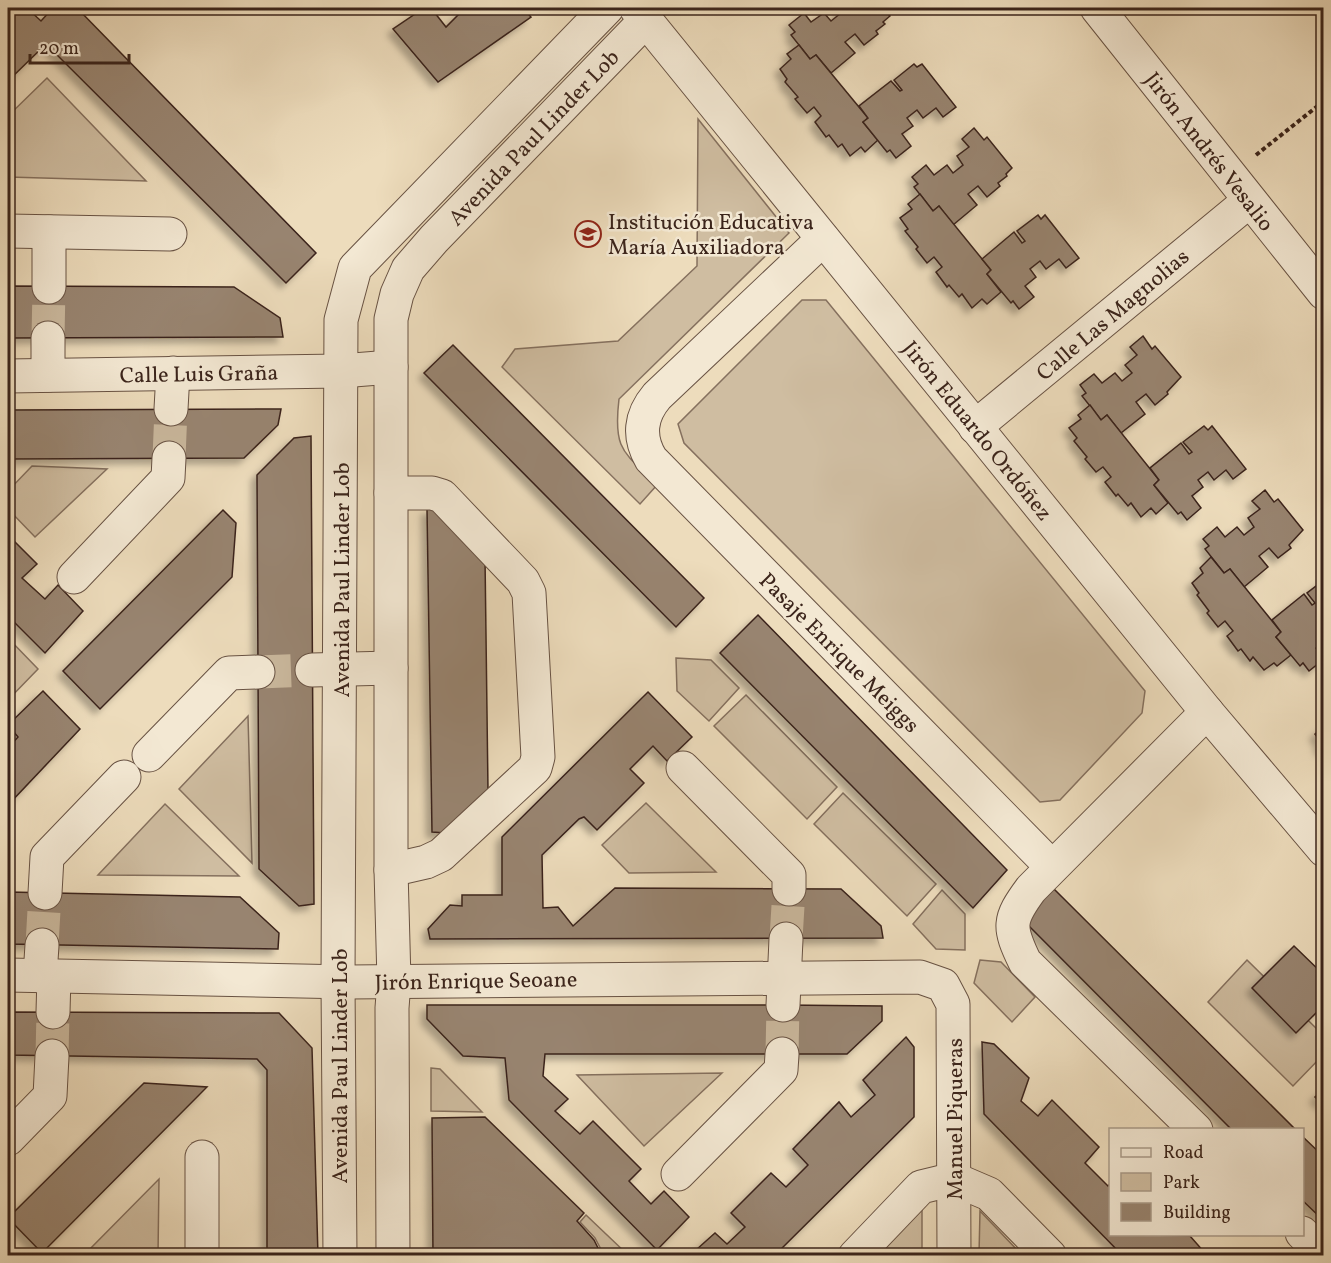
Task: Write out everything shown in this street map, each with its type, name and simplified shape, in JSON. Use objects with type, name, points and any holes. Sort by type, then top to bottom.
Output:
[{"type":"street","name":"Avenida Paul Linder Lob","points":[[340,1256],[338,981],[326,669],[341,371],[341,320],[355,268],[607,8]]},
{"type":"street","name":"Jirón Andrés Vesalio","points":[[1097,8],[1323,293]]},
{"type":"street","name":"Avenida Paul Linder Lob","points":[[393,1256],[391,319],[397,294],[408,269],[641,14]]},
{"type":"street","name":"Jirón Eduardo Ordóñez","points":[[641,14],[975,427],[1323,850]]},
{"type":"street","name":"Calle Las Magnolias","points":[[975,427],[1249,201]]},
{"type":"street","points":[[8,231],[170,234]]},
{"type":"street","points":[[49,232],[49,286]]},
{"type":"street","name":"Pasaje Enrique Meiggs","points":[[823,239],[657,396],[647,409],[642,429],[645,448],[651,459],[1052,867]]},
{"type":"street","points":[[48,338],[48,375]]},
{"type":"street","name":"Calle Luis Graña","points":[[8,376],[341,371],[391,367]]},
{"type":"street","points":[[171,409],[173,373]]},
{"type":"street","points":[[75,577],[168,478],[169,458]]},
{"type":"street","points":[[391,493],[432,493],[441,496],[523,581],[529,593],[538,757],[535,768],[441,855],[426,862],[392,870]]},
{"type":"street","points":[[326,669],[391,668]]},
{"type":"street","points":[[149,755],[230,673],[258,672]]},
{"type":"street","points":[[1194,1128],[1025,962],[1014,941],[1012,921],[1018,906],[1031,889],[1207,711]]},
{"type":"street","points":[[683,768],[789,875],[789,889]]},
{"type":"street","points":[[45,893],[47,857],[124,777]]},
{"type":"street","points":[[784,992],[786,939]]},
{"type":"street","points":[[45,966],[53,1012]]},
{"type":"street","name":"Jirón Enrique Seoane","points":[[8,975],[45,966],[338,981],[784,992],[920,978],[943,986]]},
{"type":"street","name":"Manuel Piqueras","points":[[943,986],[953,1004],[954,1256]]},
{"type":"street","points":[[678,1174],[781,1070],[782,1054]]},
{"type":"street","points":[[8,1139],[50,1096],[51,1056]]},
{"type":"street","points":[[202,1157],[202,1256]]},
{"type":"street","points":[[855,1256],[921,1187],[954,1179],[989,1194],[1050,1256]]},
{"type":"street","points":[[1304,1235],[1310,1241],[1317,1256]]},
{"type":"path","points":[[1229,176],[1323,101]]},
{"type":"green space","points":[[47,78],[146,181],[8,177],[8,116]]},
{"type":"green space","points":[[698,119],[789,233],[619,399],[619,440],[628,456],[657,485],[640,504],[502,367],[515,349],[618,341],[697,266]]},
{"type":"green space","points":[[802,300],[826,300],[1145,691],[1142,713],[1060,800],[1040,802],[684,443],[678,424]]},
{"type":"green space","points":[[32,466],[107,469],[35,537],[8,509],[8,491]]},
{"type":"green space","points":[[8,638],[38,669],[8,700]]},
{"type":"green space","points":[[676,658],[711,660],[739,688],[709,721],[677,691]]},
{"type":"green space","points":[[746,695],[837,787],[807,819],[714,726]]},
{"type":"green space","points":[[248,716],[252,863],[179,789]]},
{"type":"green space","points":[[843,793],[936,884],[907,916],[814,824]]},
{"type":"green space","points":[[646,803],[716,872],[629,873],[602,845]]},
{"type":"green space","points":[[165,804],[239,876],[98,875]]},
{"type":"green space","points":[[942,890],[965,914],[965,950],[936,949],[913,924]]},
{"type":"green space","points":[[980,960],[1001,962],[1035,997],[1012,1022],[974,983]]},
{"type":"green space","points":[[1247,960],[1323,1035],[1323,1055],[1293,1086],[1208,1002]]},
{"type":"green space","points":[[431,1068],[440,1069],[482,1112],[431,1111]]},
{"type":"green space","points":[[722,1073],[644,1146],[577,1075]]},
{"type":"green space","points":[[159,1179],[158,1255],[84,1255]]},
{"type":"green space","points":[[922,1209],[922,1255],[877,1255]]},
{"type":"green space","points":[[980,1211],[1022,1255],[979,1255]]},
{"type":"green space","points":[[586,1215],[628,1255],[604,1255],[595,1238],[580,1222]]},
{"type":"building","points":[[15,8],[27,8],[41,21],[53,8],[77,8],[316,253],[286,283],[46,44],[8,81],[8,15]]},
{"type":"building","points":[[424,8],[431,8],[446,27],[465,8],[523,8],[531,17],[438,82],[393,29]]},
{"type":"building","points":[[837,8],[883,8],[890,16],[883,22],[885,24],[876,31],[878,34],[864,45],[855,34],[845,42],[855,53],[831,73],[816,55],[810,59],[791,35],[795,32],[789,25],[804,13],[811,22],[824,13],[831,21],[841,13]]},
{"type":"building","points":[[799,45],[810,59],[816,55],[868,118],[863,122],[878,140],[865,152],[861,147],[850,156],[842,144],[838,147],[829,135],[826,137],[815,122],[821,116],[814,107],[807,113],[795,99],[798,97],[785,82],[787,79],[780,69],[791,59],[787,54]]},
{"type":"building","points":[[914,64],[917,67],[922,64],[956,107],[943,117],[936,108],[923,118],[917,110],[907,118],[913,126],[902,134],[911,146],[896,158],[890,150],[887,152],[863,122],[868,118],[859,106],[891,81],[900,91],[902,90],[894,80]]},
{"type":"building","points":[[974,128],[984,140],[987,137],[1012,168],[1006,174],[1007,176],[998,183],[1000,186],[987,197],[978,186],[968,194],[977,205],[953,225],[939,206],[933,211],[914,187],[918,184],[912,177],[926,165],[934,175],[947,165],[953,173],[963,165],[957,156],[969,147],[962,139]]},
{"type":"building","points":[[920,194],[933,211],[939,206],[991,270],[987,274],[1001,292],[987,304],[982,299],[972,308],[962,294],[959,297],[949,285],[947,287],[936,272],[942,267],[934,257],[927,263],[905,231],[908,229],[900,218],[912,209],[908,204]]},
{"type":"building","points":[[1038,215],[1041,219],[1045,215],[1079,258],[1066,268],[1059,259],[1046,269],[1040,261],[1030,269],[1036,277],[1025,286],[1034,297],[1019,309],[1013,301],[1011,303],[987,274],[991,270],[982,259],[1014,232],[1022,243],[1025,241],[1017,231]]},
{"type":"building","points":[[8,286],[234,287],[280,318],[283,337],[8,338]]},
{"type":"building","points":[[1143,336],[1152,349],[1155,346],[1181,377],[1167,392],[1168,394],[1155,405],[1146,394],[1136,402],[1145,414],[1121,433],[1107,415],[1101,420],[1082,396],[1086,393],[1080,385],[1094,374],[1102,383],[1115,373],[1122,381],[1132,373],[1125,365],[1137,355],[1130,347]]},
{"type":"building","points":[[453,345],[704,598],[676,627],[424,373]]},
{"type":"building","points":[[1090,405],[1101,420],[1107,415],[1159,480],[1154,485],[1168,503],[1156,514],[1151,508],[1141,517],[1131,503],[1128,506],[1118,494],[1116,496],[1105,482],[1111,477],[1103,467],[1096,472],[1074,441],[1077,438],[1069,428],[1081,419],[1078,415]]},
{"type":"building","points":[[281,409],[278,425],[244,458],[8,459],[8,410]]},
{"type":"building","points":[[1204,426],[1208,430],[1212,426],[1246,469],[1233,479],[1226,470],[1214,480],[1208,472],[1198,480],[1203,487],[1192,496],[1201,508],[1187,520],[1181,512],[1178,514],[1154,485],[1159,480],[1150,468],[1181,443],[1189,454],[1192,452],[1183,442]]},
{"type":"building","points":[[311,436],[314,904],[299,906],[259,869],[257,475],[294,438]]},
{"type":"building","points":[[1265,490],[1274,502],[1278,499],[1303,530],[1289,545],[1291,548],[1278,558],[1269,548],[1259,556],[1268,567],[1244,587],[1230,569],[1224,573],[1205,549],[1209,546],[1203,539],[1217,527],[1225,537],[1237,527],[1244,535],[1254,527],[1248,518],[1260,509],[1252,501]]},
{"type":"building","points":[[427,509],[440,510],[485,558],[488,790],[446,833],[432,832]]},
{"type":"building","points":[[223,510],[236,523],[232,577],[100,709],[63,671]]},
{"type":"building","points":[[8,535],[37,564],[22,578],[45,599],[58,585],[83,611],[45,653],[8,616]]},
{"type":"building","points":[[1211,557],[1224,573],[1230,569],[1281,632],[1276,637],[1291,655],[1277,666],[1274,663],[1264,670],[1253,657],[1250,661],[1241,649],[1238,651],[1227,636],[1233,631],[1225,621],[1218,627],[1207,613],[1209,611],[1197,595],[1199,593],[1192,583],[1203,573],[1200,568]]},
{"type":"building","points":[[1324,580],[1324,629],[1321,631],[1324,641],[1316,648],[1324,659],[1309,671],[1303,663],[1300,666],[1276,637],[1281,632],[1272,620],[1304,594],[1312,605],[1315,603],[1307,593]]},
{"type":"building","points":[[758,615],[1007,870],[973,908],[720,653]]},
{"type":"building","points":[[43,691],[80,729],[8,805],[8,745],[9,747],[18,737],[8,725]]},
{"type":"building","points":[[648,692],[692,737],[667,761],[653,746],[630,769],[644,783],[597,830],[584,817],[579,819],[542,855],[543,908],[558,907],[573,926],[615,888],[841,889],[881,926],[883,938],[430,939],[428,929],[450,905],[462,906],[462,895],[502,895],[502,837]]},
{"type":"building","points":[[1324,726],[1324,751],[1319,746],[1322,744],[1315,734]]},
{"type":"building","points":[[1054,889],[1294,1128],[1230,1128],[1023,920]]},
{"type":"building","points":[[8,892],[240,897],[279,933],[278,949],[8,944]]},
{"type":"building","points":[[1294,946],[1324,975],[1324,1005],[1296,1033],[1252,988]]},
{"type":"building","points":[[427,1005],[882,1006],[882,1021],[847,1054],[545,1054],[543,1076],[568,1099],[555,1111],[580,1134],[593,1121],[641,1169],[629,1181],[651,1204],[664,1191],[689,1217],[657,1250],[509,1100],[505,1058],[463,1056],[427,1019]]},
{"type":"building","points":[[8,1012],[279,1013],[312,1048],[318,1256],[267,1256],[267,1070],[257,1059],[8,1055]]},
{"type":"building","points":[[906,1037],[914,1047],[914,1117],[774,1256],[697,1256],[696,1250],[715,1233],[727,1244],[745,1227],[731,1213],[771,1173],[786,1187],[808,1165],[793,1149],[839,1102],[851,1117],[875,1095],[863,1080]]},
{"type":"building","points":[[982,1042],[994,1044],[1029,1078],[1021,1101],[1038,1116],[1052,1100],[1099,1147],[1085,1163],[1109,1185],[1109,1236],[1190,1236],[1205,1253],[1203,1256],[1123,1256],[984,1114]]},
{"type":"building","points":[[144,1083],[207,1087],[42,1253],[8,1218]]},
{"type":"building","points":[[1324,1089],[1324,1106],[1315,1097]]},
{"type":"building","points":[[485,1117],[584,1213],[577,1221],[594,1240],[602,1256],[433,1256],[432,1118]]},
{"type":"building","points":[[1304,1138],[1324,1157],[1324,1221],[1304,1202]]},
{"type":"tunnel","points":[[48,338],[49,287]]},
{"type":"tunnel","points":[[169,458],[171,409]]},
{"type":"tunnel","points":[[258,672],[312,670]]},
{"type":"tunnel","points":[[786,939],[789,889]]},
{"type":"tunnel","points":[[42,945],[45,893]]},
{"type":"tunnel","points":[[782,1054],[783,1005]]},
{"type":"tunnel","points":[[52,1056],[53,1012]]},
{"type":"place","name":"Institución Educativa María Auxiliadora","points":[[588,234]]}]
